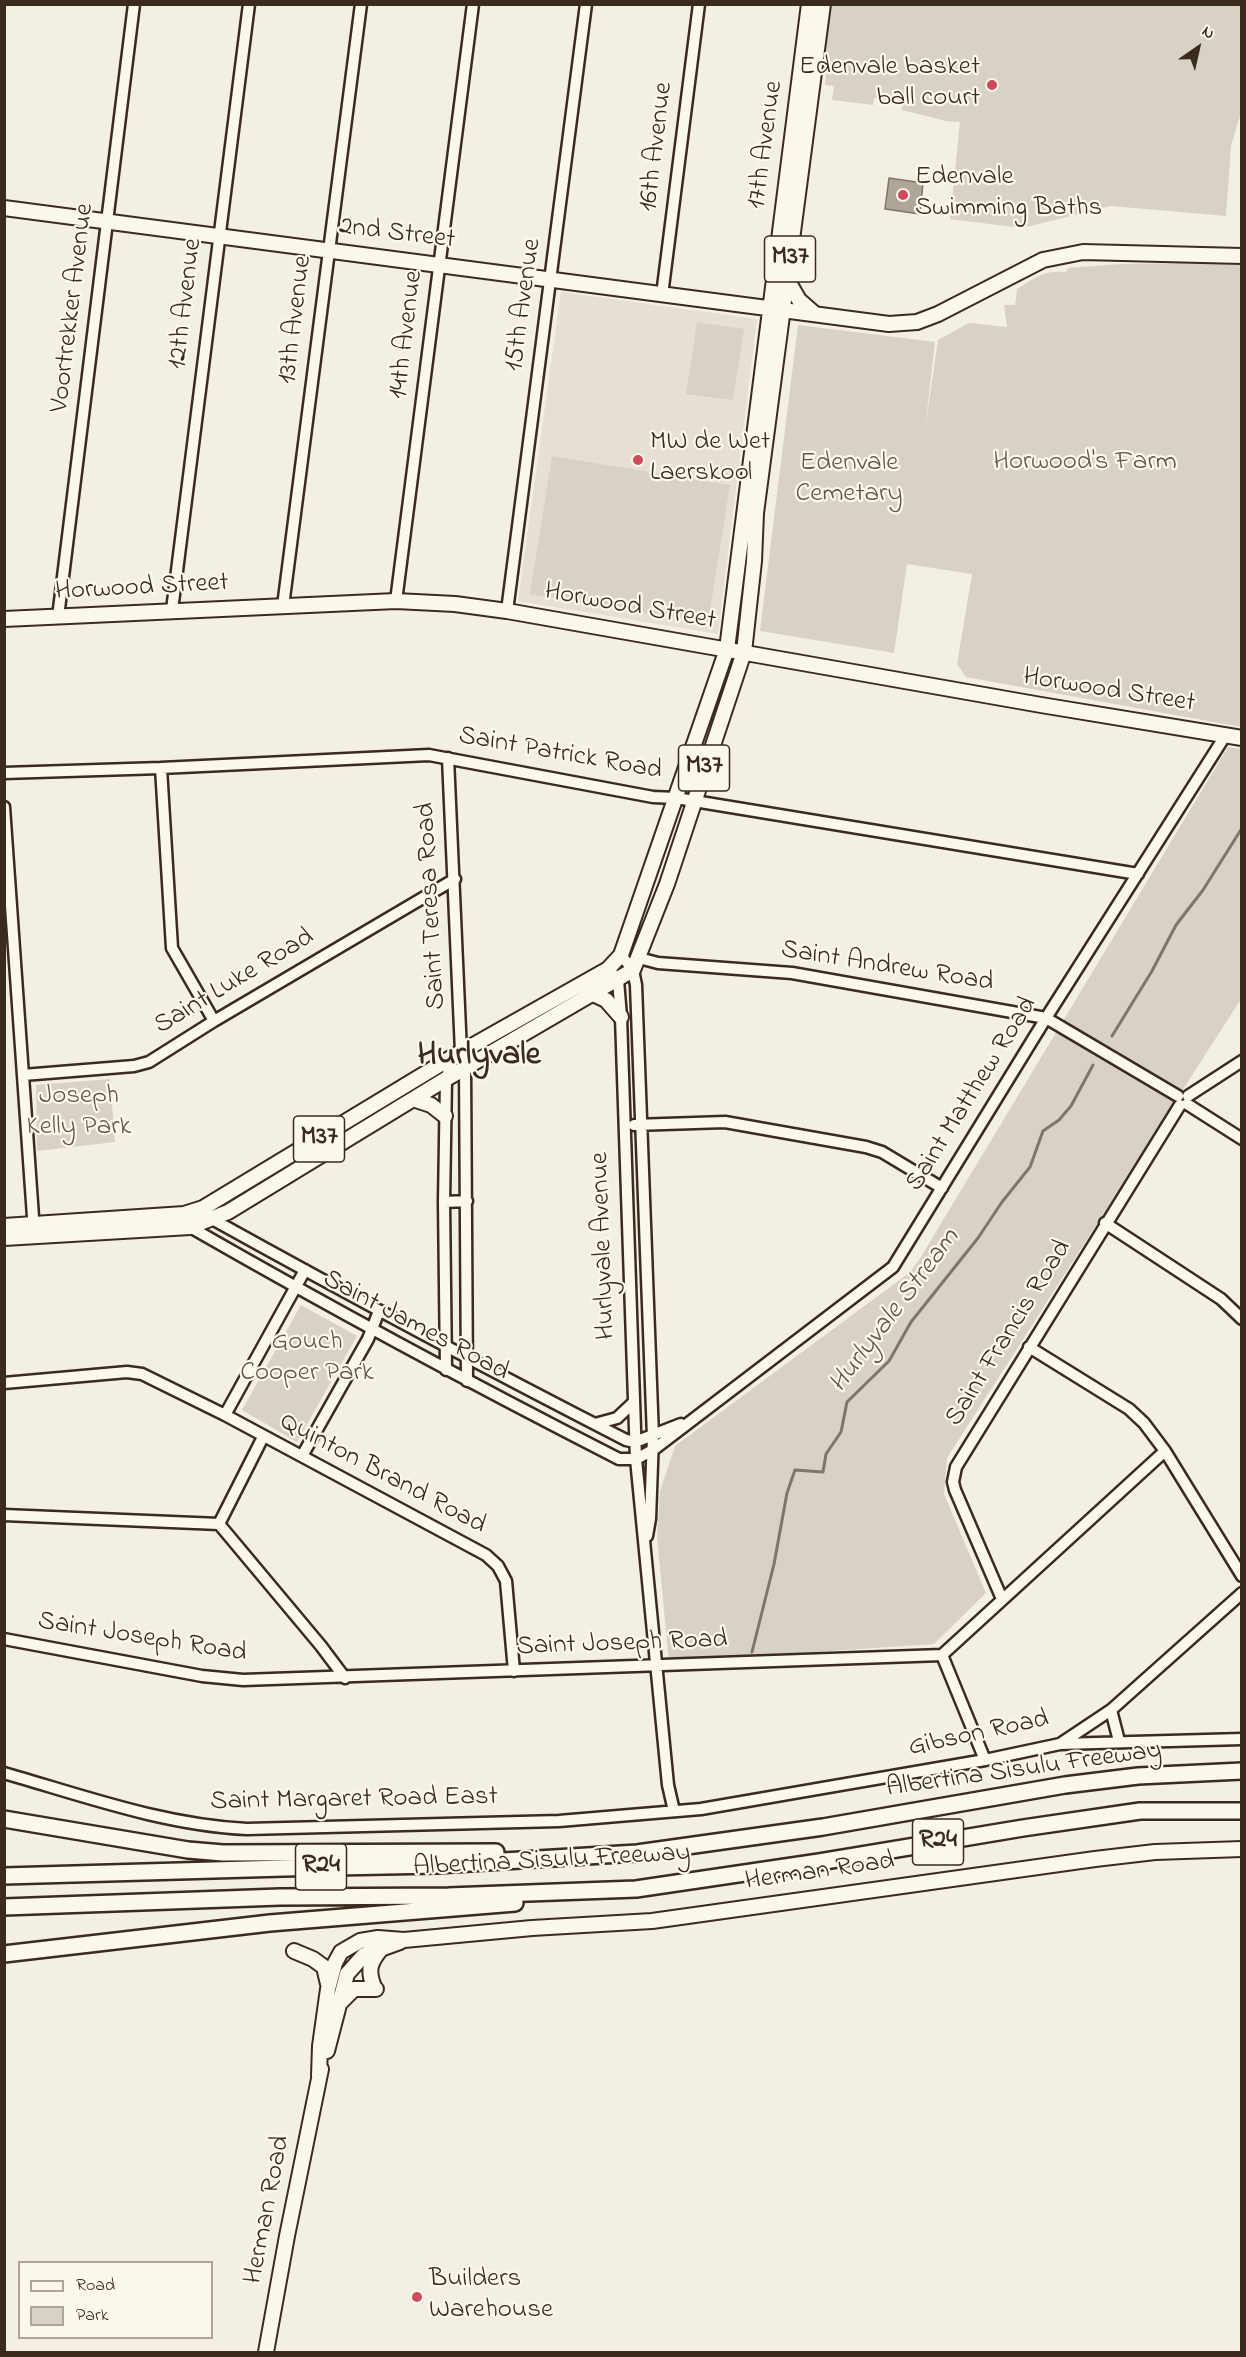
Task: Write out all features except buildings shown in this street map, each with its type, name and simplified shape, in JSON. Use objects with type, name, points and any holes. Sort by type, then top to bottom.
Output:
[{"type":"highway","name":"Albertina Sisulu Freeway","points":[[637,1853],[823,1827],[1065,1785],[1138,1776],[1242,1771]]},
{"type":"highway","name":"Albertina Sisulu Freeway","points":[[4,1907],[280,1897],[448,1896],[636,1888],[819,1862],[1129,1813],[1242,1811]]},
{"type":"highway","points":[[4,1819],[188,1850],[223,1853],[637,1853]]},
{"type":"highway","name":"R24","points":[[4,1876],[437,1865],[637,1853]]},
{"type":"highway","points":[[4,1954],[270,1923],[576,1898],[636,1888]]},
{"type":"main road","name":"17th Avenue","points":[[727,649],[809,4]]},
{"type":"main road","name":"17th Avenue","points":[[744,652],[754,561],[756,513],[823,4]]},
{"type":"main road","name":"2nd Street","points":[[4,208],[889,324],[916,322],[938,314],[1043,260],[1083,252],[1242,256]]},
{"type":"main road","points":[[788,279],[799,300],[816,314]]},
{"type":"main road","name":"Horwood Street","points":[[4,619],[396,601],[456,604],[1242,738]]},
{"type":"main road","name":"M37","points":[[4,1226],[34,1231],[190,1227],[462,1052],[608,969],[621,955],[727,649]]},
{"type":"main road","name":"Hurlyvale Avenue","points":[[636,964],[667,884],[744,652]]},
{"type":"main road","points":[[585,981],[613,956],[633,921]]},
{"type":"main road","name":"M37","points":[[4,1238],[34,1231],[184,1214],[228,1212],[465,1067],[618,980],[636,964]]},
{"type":"main road","points":[[593,994],[606,1000],[621,1017]]},
{"type":"main road","points":[[413,1099],[431,1105],[445,1116]]},
{"type":"main road","name":"Herman Road","points":[[319,2076],[320,2046],[328,1989],[335,1963],[341,1952],[349,1946],[378,1938],[404,1940],[532,1928],[652,1921],[1095,1859],[1155,1852],[1242,1849]]},
{"type":"main road","name":"Herman Road","points":[[266,2352],[319,2076],[347,1974],[364,1954],[404,1940]]},
{"type":"main road","points":[[339,2004],[354,1989],[375,1988],[369,1971],[372,1962],[382,1948]]},
{"type":"main road","points":[[294,1951],[313,1959],[324,1967],[328,1989]]},
{"type":"street","name":"Voortrekker Avenue","points":[[58,617],[134,4]]},
{"type":"street","name":"12th Avenue","points":[[172,610],[249,4]]},
{"type":"street","name":"13th Avenue","points":[[283,606],[361,4]]},
{"type":"street","name":"14th Avenue","points":[[396,601],[473,4]]},
{"type":"street","name":"15th Avenue","points":[[507,611],[586,4]]},
{"type":"street","name":"16th Avenue","points":[[662,295],[699,4]]},
{"type":"street","name":"Saint Matthew Road","points":[[636,1459],[653,1450],[765,1363],[883,1276],[900,1256],[1046,1018],[1225,736]]},
{"type":"street","name":"Saint Patrick Road","points":[[4,773],[422,755],[653,796],[1138,874]]},
{"type":"street","name":"Saint Teresa Road","points":[[446,1370],[444,1202],[446,1079],[462,1052],[448,758]]},
{"type":"street","points":[[160,768],[172,948],[214,1021]]},
{"type":"street","points":[[4,807],[34,1231]]},
{"type":"street","name":"Saint Luke Road","points":[[23,1075],[145,1064],[455,879]]},
{"type":"street","points":[[621,955],[636,964]]},
{"type":"street","name":"Saint Andrew Road","points":[[636,964],[658,963],[792,973],[1046,1018],[1183,1100],[1242,1139]]},
{"type":"street","name":"Hurlyvale Avenue","points":[[636,964],[653,1437],[650,1519],[646,1545]]},
{"type":"street","points":[[608,969],[618,980]]},
{"type":"street","name":"Hurlyvale Avenue","points":[[618,980],[626,1125],[637,1478],[646,1545],[668,1785],[674,1811]]},
{"type":"street","points":[[462,1052],[465,1067],[467,1381]]},
{"type":"street","points":[[1183,1100],[1242,1061]]},
{"type":"street","name":"Saint Francis Road","points":[[1002,1599],[955,1490],[954,1474],[960,1459],[1183,1100]]},
{"type":"street","points":[[626,1125],[725,1122],[866,1147],[882,1152],[942,1188]]},
{"type":"street","points":[[444,1202],[466,1201]]},
{"type":"street","points":[[184,1214],[190,1227]]},
{"type":"street","name":"Saint James Road","points":[[208,1214],[304,1270],[467,1358],[635,1442]]},
{"type":"street","points":[[1105,1223],[1221,1299],[1242,1319]]},
{"type":"street","name":"Saint James Road","points":[[190,1227],[295,1288],[467,1381],[619,1459],[636,1459]]},
{"type":"street","points":[[225,1415],[304,1270]]},
{"type":"street","points":[[302,1456],[368,1339],[380,1311]]},
{"type":"street","points":[[1029,1347],[1130,1409],[1144,1423],[1165,1451],[1242,1576]]},
{"type":"street","name":"Quinton Brand Road","points":[[4,1383],[127,1372],[142,1374],[225,1415],[492,1560],[506,1581],[514,1671]]},
{"type":"street","points":[[595,1424],[617,1418],[633,1403]]},
{"type":"street","name":"Saint Matthew Road","points":[[635,1442],[653,1437],[695,1418]]},
{"type":"street","points":[[219,1524],[264,1437]]},
{"type":"street","points":[[985,1760],[942,1655],[1165,1451]]},
{"type":"street","points":[[619,1459],[637,1478]]},
{"type":"street","points":[[4,1515],[219,1524],[345,1678]]},
{"type":"street","name":"Gibson Road","points":[[674,1811],[701,1809],[985,1760],[1060,1744],[1111,1710],[1242,1593]]},
{"type":"street","name":"Saint Joseph Road","points":[[4,1639],[219,1679],[345,1678],[942,1655]]},
{"type":"street","points":[[1111,1710],[1119,1742]]},
{"type":"street","points":[[1060,1744],[1242,1739]]},
{"type":"street","name":"Saint Margaret Road East","points":[[4,1773],[175,1821],[248,1829],[559,1821],[674,1811]]},
{"type":"shaded area","points":[[889,178],[923,183],[920,214],[885,209]]},
{"type":"shaded area","name":"MW de Wet Laerskool","points":[[561,292],[757,319],[718,634],[518,601]]},
{"type":"green space","points":[[828,5],[1241,5],[1241,112],[1231,146],[1226,216],[1111,206],[1022,228],[950,219],[960,122],[946,121],[902,110],[903,102],[874,98],[873,105],[832,100],[834,86],[825,85],[827,67],[819,71]]},
{"type":"green space","name":"Horwood's Farm","points":[[1241,262],[1241,727],[966,677],[957,664],[972,574],[907,564],[894,653],[760,631],[798,325],[935,342],[925,429],[938,340],[969,323],[1007,327],[1004,305],[1015,305],[1017,289],[1035,278],[1045,273],[1066,272],[1068,268],[1122,264]]},
{"type":"green space","points":[[697,322],[744,329],[733,400],[686,394]]},
{"type":"green space","points":[[552,456],[730,485],[708,623],[530,594]]},
{"type":"green space","points":[[1228,747],[1241,749],[1241,999],[947,1458],[944,1494],[986,1593],[934,1644],[669,1662],[657,1537],[660,1491],[675,1446],[909,1273],[919,1260]]},
{"type":"green space","name":"Joseph Kelly Park","points":[[110,1079],[115,1142],[37,1151],[36,1085]]},
{"type":"green space","name":"Gouch Cooper Park","points":[[301,1305],[357,1336],[297,1442],[242,1410]]},
{"type":"waterway","name":"Hurlyvale Stream","points":[[1112,1036],[1152,971],[1176,925],[1203,890],[1242,828]]},
{"type":"waterway","name":"Hurlyvale Stream","points":[[752,1652],[774,1564],[787,1493],[795,1470],[823,1472],[826,1454],[841,1432],[847,1402],[889,1361],[911,1322],[978,1238],[1002,1202],[1030,1167],[1043,1131],[1059,1120],[1071,1106],[1093,1065]]},
{"type":"place","name":"Edenvale basket ball court","points":[[992,85]]},
{"type":"place","name":"Edenvale Swimming Baths","points":[[903,195]]},
{"type":"place","name":"MW de Wet Laerskool","points":[[638,460]]},
{"type":"place","name":"Builders Warehouse","points":[[417,2297]]},
{"type":"district","name":"Hurlyvale","points":[[479,1058]]},
{"type":"park label","name":"Edenvale Cemetary","points":[[849,480]]}]
